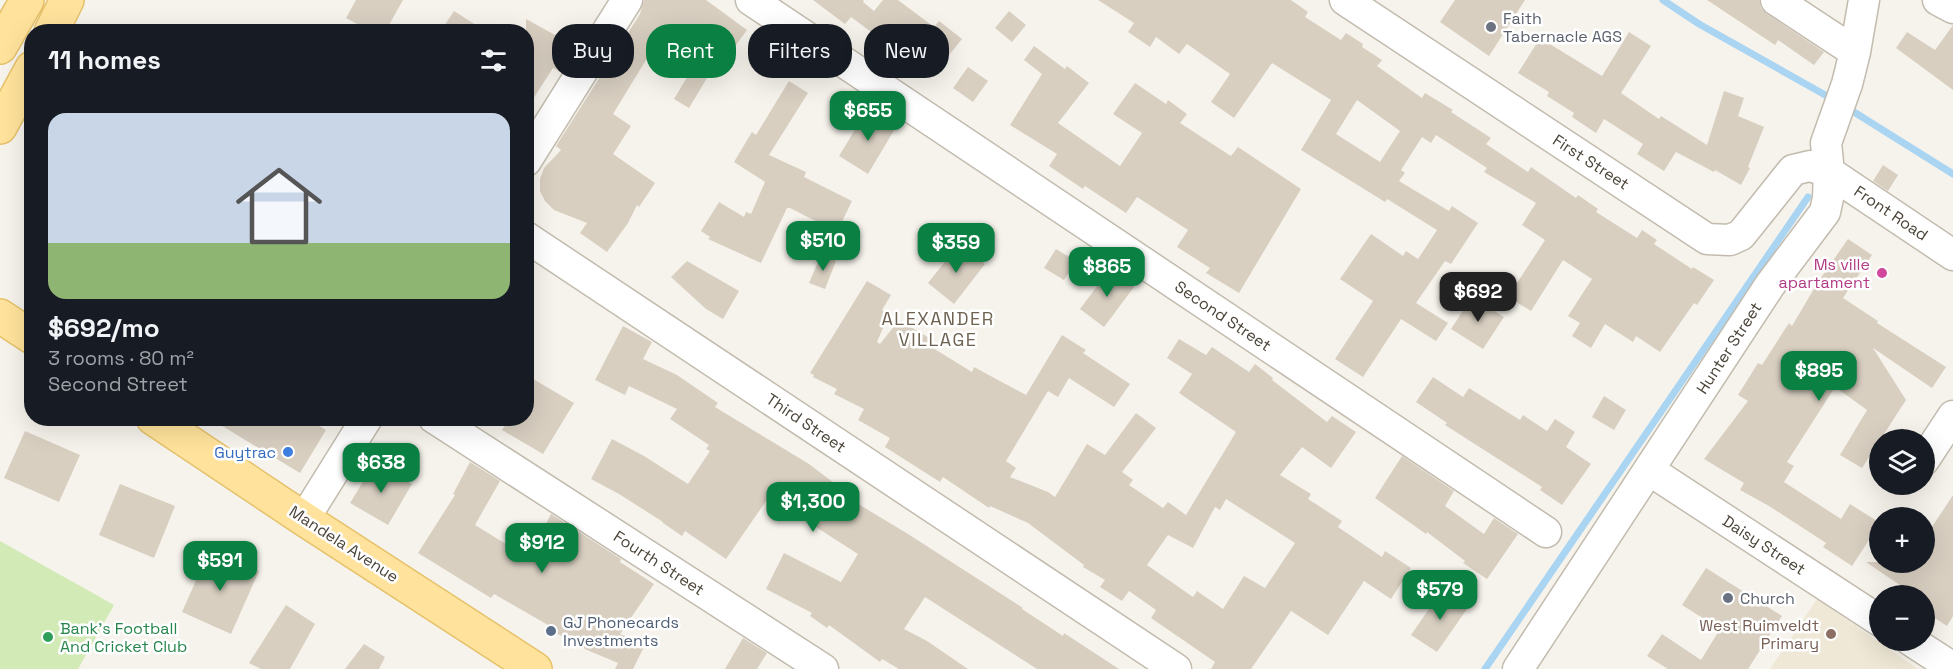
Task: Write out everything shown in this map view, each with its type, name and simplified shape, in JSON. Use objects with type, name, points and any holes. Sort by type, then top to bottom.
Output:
[{"type":"main road","points":[[0,47],[27,0]]},
{"type":"main road","points":[[55,24],[68,0]]},
{"type":"main road","points":[[0,127],[24,83]]},
{"type":"main road","points":[[0,316],[24,332]]},
{"type":"main road","name":"Mandela Avenue","points":[[165,426],[535,669]]},
{"type":"street","points":[[534,148],[627,0]]},
{"type":"street","name":"Second Street","points":[[751,0],[1546,532]]},
{"type":"street","name":"First Street","points":[[1345,0],[1707,239],[1730,240],[1741,235],[1793,170],[1810,166],[1829,172]]},
{"type":"street","points":[[1776,0],[1855,52]]},
{"type":"street","name":"Hunter Street","points":[[1518,669],[1770,285],[1825,212],[1829,172],[1826,143],[1847,84],[1864,0]]},
{"type":"street","points":[[1938,0],[1953,8]]},
{"type":"street","name":"Front Road","points":[[1829,172],[1953,255]]},
{"type":"street","name":"Third Street","points":[[534,242],[1176,669]]},
{"type":"street","points":[[1935,443],[1953,416]]},
{"type":"street","points":[[304,519],[362,426]]},
{"type":"street","name":"Fourth Street","points":[[446,426],[824,669]]},
{"type":"street","name":"Daisy Street","points":[[1649,470],[1869,614]]},
{"type":"street","points":[[1926,651],[1953,669]]},
{"type":"shaded area","name":"West Ruimveldt Primary","points":[[1817,599],[1869,635],[1869,651],[1892,651],[1918,669],[1770,669]]},
{"type":"green space","name":"Bank's Football And Cricket Club","points":[[0,541],[114,605],[78,669],[0,669]]},
{"type":"building","points":[[356,0],[403,0],[390,24],[357,24],[346,18]]},
{"type":"building","points":[[644,0],[706,0],[747,30],[736,45],[736,24],[646,24],[646,60],[613,114],[631,126],[613,154],[655,183],[639,207],[637,205],[628,223],[607,252],[580,233],[587,223],[554,210],[545,201],[540,191],[540,179],[544,168],[561,150],[556,146],[599,78],[634,78],[634,24],[640,14]]},
{"type":"building","points":[[813,0],[864,0],[863,2],[874,11],[883,0],[898,0],[930,24],[864,24],[864,27],[851,17],[845,24]]},
{"type":"building","points":[[1098,0],[1291,0],[1308,12],[1305,17],[1341,40],[1346,33],[1363,44],[1362,47],[1382,60],[1377,66],[1422,98],[1425,93],[1453,110],[1451,112],[1491,138],[1486,144],[1528,172],[1531,167],[1576,198],[1578,195],[1598,209],[1596,212],[1637,238],[1642,230],[1657,240],[1654,244],[1692,269],[1693,267],[1714,280],[1697,305],[1694,303],[1660,352],[1636,336],[1633,342],[1605,324],[1591,348],[1572,336],[1580,323],[1568,316],[1592,279],[1563,260],[1531,311],[1508,297],[1545,240],[1522,225],[1536,203],[1484,172],[1487,168],[1436,135],[1431,143],[1422,137],[1401,170],[1405,173],[1399,181],[1449,211],[1452,206],[1478,223],[1451,264],[1445,261],[1416,303],[1448,323],[1436,341],[1401,319],[1363,377],[1335,359],[1373,301],[1340,279],[1371,234],[1403,256],[1406,251],[1418,259],[1437,230],[1387,199],[1385,202],[1301,150],[1331,100],[1272,63],[1234,118],[1211,102],[1230,74],[1187,44],[1179,54],[1156,37],[1150,47],[1128,32],[1134,23]],"holes":[[[1357,100],[1400,131],[1380,162],[1336,134]]]},
{"type":"building","points":[[1455,0],[1525,0],[1489,56],[1440,22]]},
{"type":"building","points":[[1707,0],[1759,0],[1761,8],[1767,14],[1824,52],[1814,65],[1778,40],[1775,45]]},
{"type":"building","points":[[454,11],[474,24],[445,24]]},
{"type":"building","points":[[1009,11],[1026,25],[1012,42],[995,28]]},
{"type":"building","points":[[526,19],[552,33],[552,70],[534,98],[534,24],[526,24]]},
{"type":"building","points":[[1953,25],[1953,90],[1896,48],[1907,32],[1935,50]]},
{"type":"building","points":[[949,29],[962,39],[949,55]]},
{"type":"building","points":[[1629,32],[1651,46],[1621,93],[1659,119],[1661,116],[1707,145],[1724,91],[1744,98],[1738,116],[1764,127],[1748,167],[1750,168],[1741,185],[1676,152],[1664,171],[1637,154],[1643,144],[1604,119],[1596,133],[1572,117],[1574,113],[1547,96],[1549,92],[1518,73],[1540,38],[1602,76]]},
{"type":"building","points":[[1034,46],[1065,69],[1067,66],[1089,83],[1058,123],[1120,166],[1142,133],[1113,114],[1135,83],[1166,104],[1168,100],[1187,114],[1180,123],[1231,156],[1238,147],[1301,189],[1239,293],[1206,273],[1210,268],[1177,247],[1188,230],[1137,197],[1126,213],[1085,186],[1083,189],[1049,166],[1057,154],[1010,125],[1042,74],[1024,60]]},
{"type":"building","points":[[968,67],[988,81],[973,102],[953,88]]},
{"type":"building","points":[[686,78],[707,78],[689,108],[674,99]]},
{"type":"building","points":[[789,81],[808,93],[769,155],[806,172],[804,177],[852,201],[837,232],[787,208],[761,263],[708,239],[710,237],[701,231],[719,202],[744,217],[746,212],[751,214],[765,182],[734,162],[752,132],[756,135]]},
{"type":"building","points":[[867,110],[896,127],[868,174],[839,156]]},
{"type":"building","points":[[1883,165],[1898,175],[1888,191],[1873,181]]},
{"type":"building","points":[[1848,239],[1872,255],[1843,298],[1878,321],[1877,323],[1946,367],[1932,388],[1873,348],[1906,400],[1887,429],[1869,429],[1869,457],[1862,468],[1840,455],[1867,410],[1835,387],[1787,462],[1794,466],[1784,482],[1841,519],[1850,504],[1869,516],[1869,540],[1852,566],[1823,547],[1826,543],[1740,490],[1744,483],[1704,459],[1748,401],[1738,395],[1758,363],[1762,365],[1789,323],[1792,326],[1818,282]]},
{"type":"building","points":[[959,244],[985,264],[954,304],[928,283]]},
{"type":"building","points":[[1056,249],[1076,261],[1064,280],[1044,268]]},
{"type":"building","points":[[821,255],[836,261],[825,289],[809,283]]},
{"type":"building","points":[[687,261],[739,291],[723,319],[706,309],[671,277]]},
{"type":"building","points":[[1110,269],[1134,287],[1104,327],[1080,309]]},
{"type":"building","points":[[867,281],[891,295],[882,310],[889,314],[877,342],[880,344],[899,320],[931,339],[928,345],[972,372],[974,367],[1026,395],[1062,335],[1086,350],[1083,353],[1130,384],[1114,407],[1069,378],[1058,397],[1048,391],[1006,461],[1016,468],[1010,477],[1055,497],[1087,444],[1105,455],[1136,413],[1156,428],[1122,472],[1133,480],[1129,485],[1163,508],[1168,502],[1186,515],[1236,432],[1179,393],[1192,374],[1167,358],[1179,339],[1206,355],[1212,347],[1249,372],[1255,364],[1327,422],[1332,416],[1356,432],[1331,468],[1302,447],[1280,475],[1311,494],[1308,499],[1342,521],[1338,527],[1382,557],[1385,551],[1411,568],[1391,599],[1364,581],[1328,635],[1291,611],[1251,669],[1211,669],[1215,662],[1151,618],[1156,610],[1129,591],[1122,601],[1100,587],[1105,580],[1083,567],[1084,565],[1028,523],[990,506],[989,508],[943,477],[940,482],[885,447],[890,438],[858,420],[864,409],[834,394],[837,389],[813,377],[814,375],[810,373]],"holes":[[[1226,499],[1295,543],[1265,588],[1244,576],[1223,609],[1197,591],[1193,597],[1147,565],[1168,535],[1193,548],[1215,507],[1220,510]]]},
{"type":"building","points":[[1472,297],[1504,317],[1483,349],[1451,329]]},
{"type":"building","points":[[623,326],[652,342],[643,359],[677,375],[718,403],[715,407],[809,464],[838,486],[835,490],[908,534],[1063,636],[1064,633],[1119,669],[1037,669],[925,597],[904,629],[927,641],[968,669],[899,669],[882,659],[880,662],[829,625],[827,628],[810,616],[812,613],[766,589],[784,553],[841,582],[858,554],[819,529],[773,494],[726,559],[685,531],[682,536],[619,494],[591,479],[612,439],[688,484],[710,451],[706,449],[709,445],[670,419],[677,409],[629,386],[625,395],[595,380]]},
{"type":"building","points":[[1433,377],[1463,397],[1469,388],[1520,420],[1523,415],[1547,431],[1555,419],[1575,432],[1566,447],[1591,464],[1562,505],[1540,490],[1542,487],[1445,425],[1447,423],[1416,402]]},
{"type":"building","points":[[534,380],[574,403],[543,454],[502,430],[505,426],[534,426]]},
{"type":"building","points":[[1604,396],[1626,410],[1614,430],[1592,417]]},
{"type":"building","name":"Guytrac","points":[[222,426],[320,426],[326,430],[300,473]]},
{"type":"building","points":[[25,431],[80,455],[59,502],[4,478]]},
{"type":"building","points":[[1402,456],[1454,491],[1445,506],[1484,534],[1494,518],[1518,534],[1487,579],[1463,563],[1465,561],[1427,532],[1426,534],[1375,498]]},
{"type":"building","points":[[375,462],[412,484],[388,525],[350,503]]},
{"type":"building","points":[[470,462],[500,481],[475,525],[529,558],[551,514],[621,559],[620,562],[654,584],[620,634],[645,645],[633,669],[615,669],[618,663],[587,650],[554,632],[555,629],[494,594],[491,598],[418,553],[455,495],[453,494]]},
{"type":"building","points":[[120,484],[175,506],[154,558],[99,535]]},
{"type":"building","points":[[1953,495],[1953,616],[1947,626],[1935,618],[1935,585],[1900,585],[1882,573],[1935,573],[1935,522]]},
{"type":"building","points":[[210,549],[259,571],[231,634],[182,612]]},
{"type":"building","points":[[1706,568],[1782,616],[1748,669],[1668,669],[1647,656],[1662,634],[1701,660],[1720,629],[1682,605]]},
{"type":"building","points":[[1442,590],[1469,606],[1437,652],[1411,635]]},
{"type":"building","points":[[286,605],[315,624],[290,669],[261,669],[249,663]]},
{"type":"building","points":[[743,638],[767,653],[757,669],[725,669]]},
{"type":"building","points":[[364,644],[385,657],[379,669],[345,669]]},
{"type":"waterway","points":[[1663,0],[1699,24],[1834,100]]},
{"type":"waterway","points":[[1846,107],[1953,174]]},
{"type":"waterway","points":[[1485,669],[1808,197]]},
{"type":"place","name":"Faith Tabernacle AGS","points":[[1491,27]]},
{"type":"place","name":"Ms ville apartament","points":[[1882,273]]},
{"type":"place","name":"Guytrac","points":[[288,452]]},
{"type":"place","name":"Church","points":[[1728,598]]},
{"type":"place","name":"GJ Phonecards Investments","points":[[551,631]]},
{"type":"place","name":"West Ruimveldt Primary","points":[[1831,634]]},
{"type":"place","name":"Bank's Football And Cricket Club","points":[[48,637]]},
{"type":"district","name":"ALEXANDER VILLAGE","points":[[938,328]]}]
